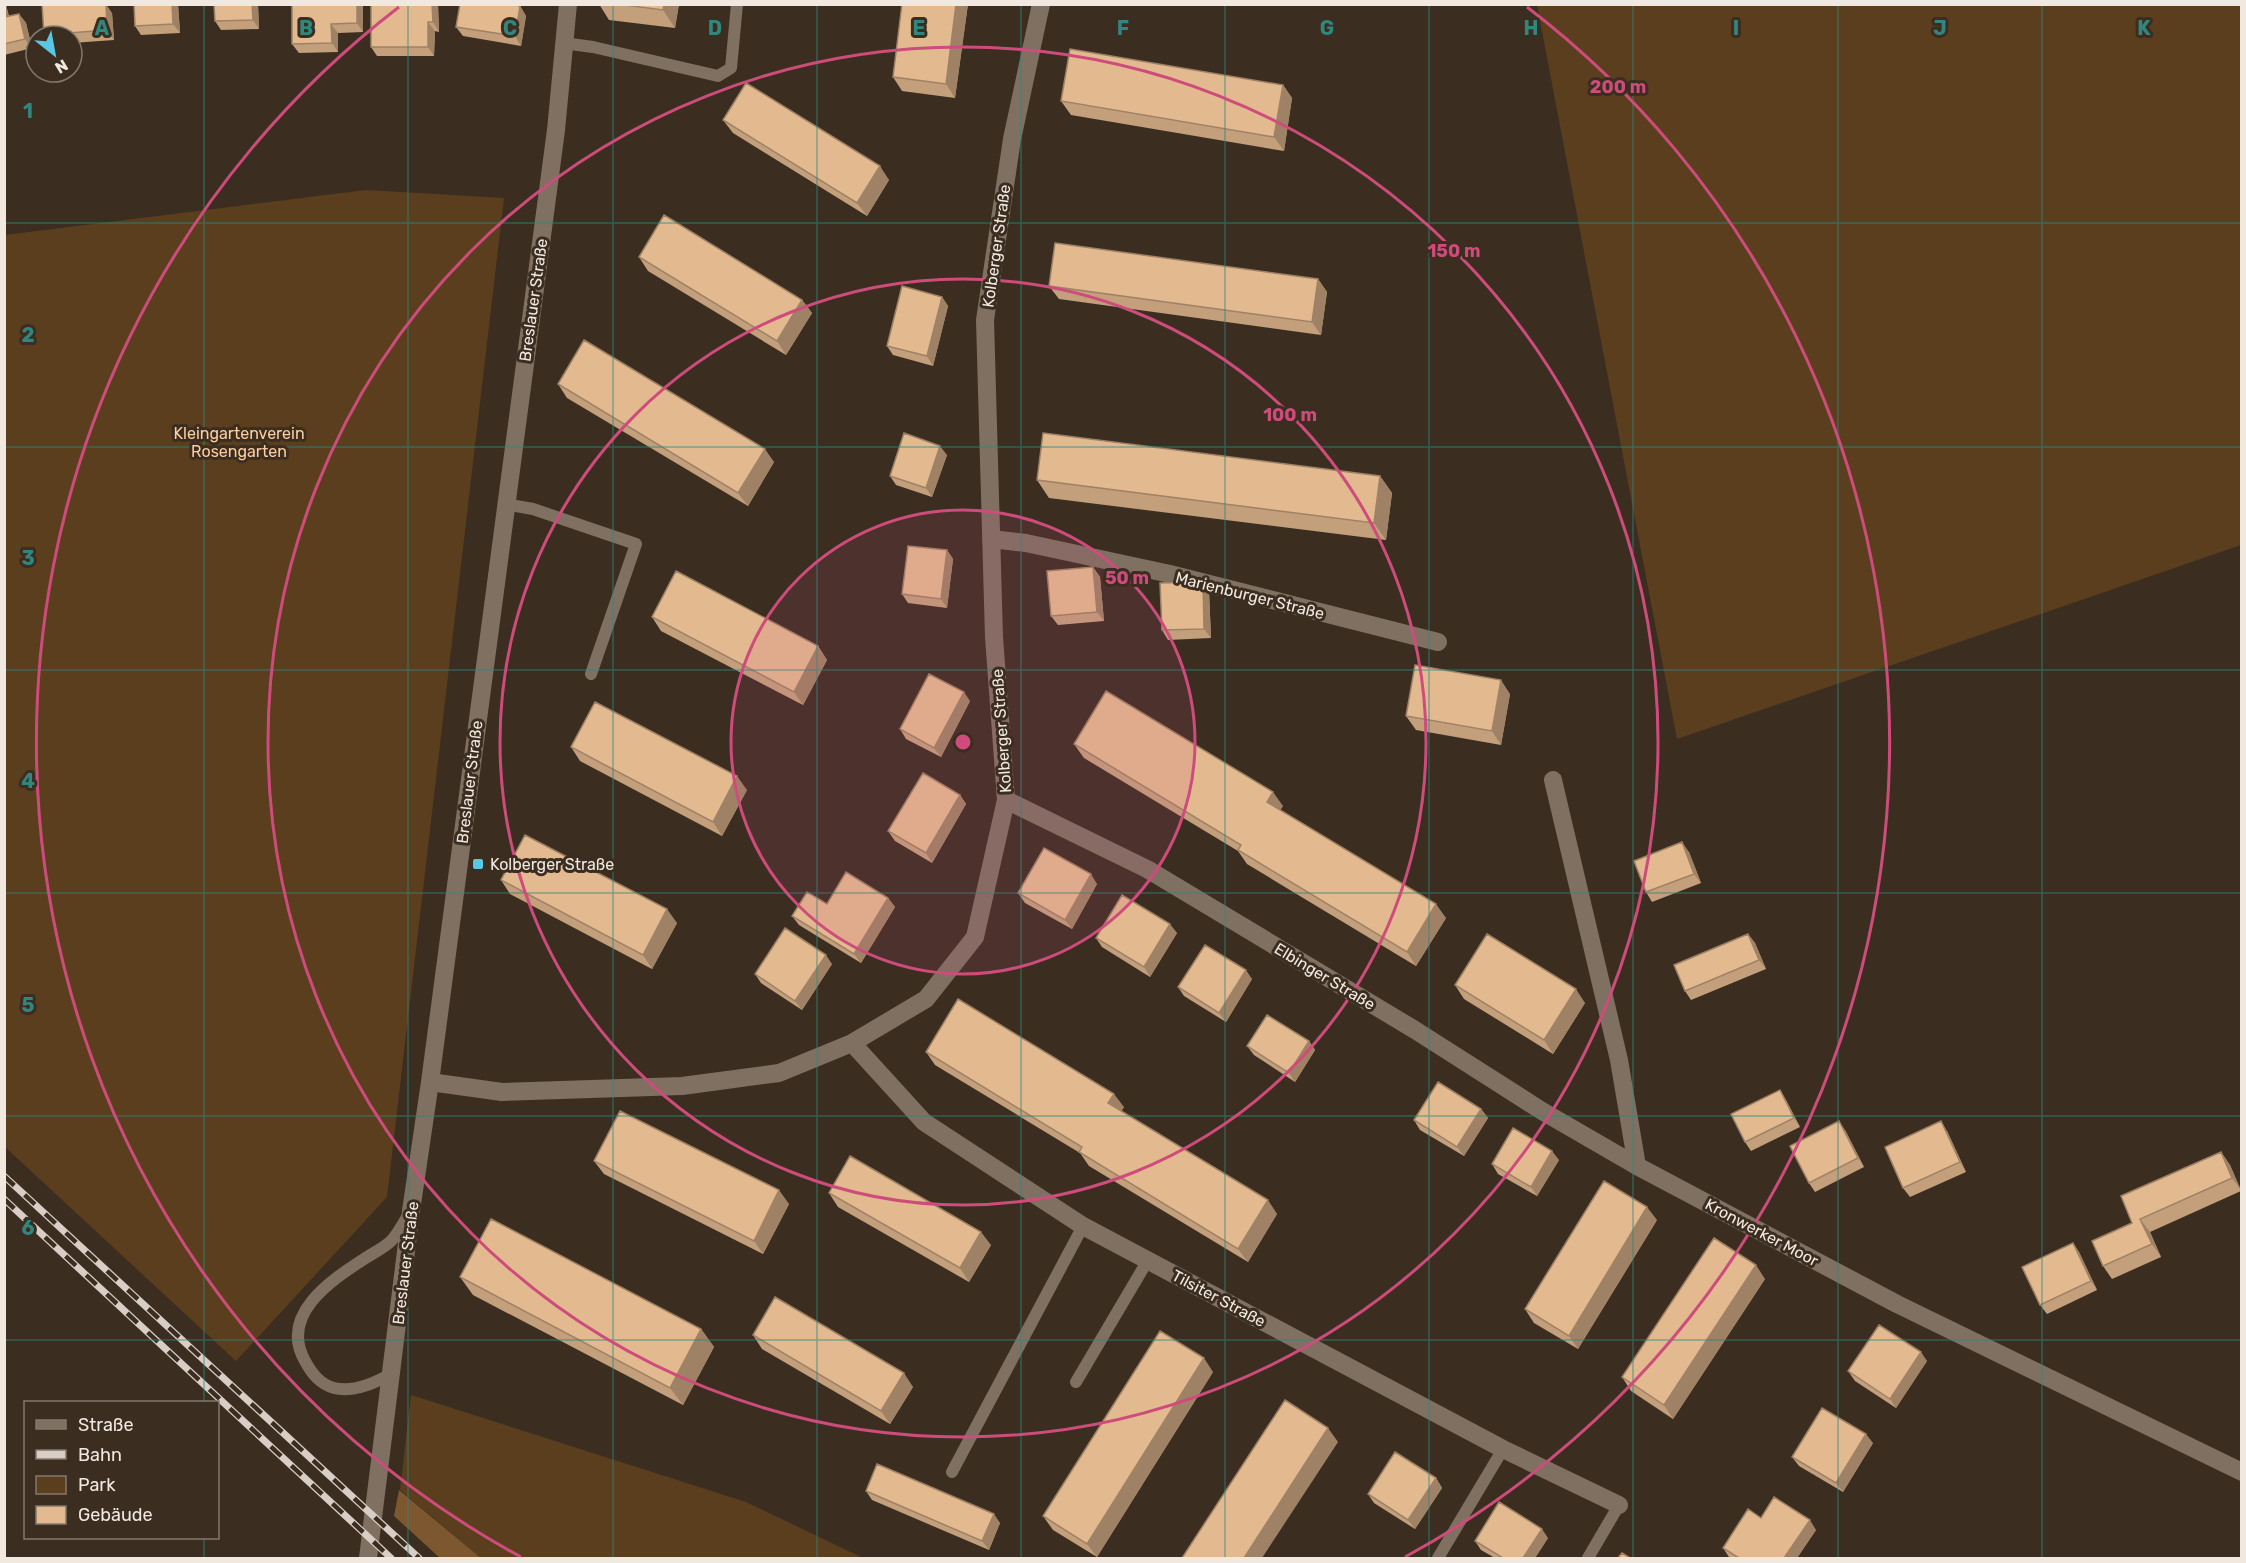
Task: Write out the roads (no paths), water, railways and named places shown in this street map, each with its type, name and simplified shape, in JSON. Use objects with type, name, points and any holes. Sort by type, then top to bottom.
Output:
[{"type":"street","name":"Breslauer Straße","points":[[368,1558],[411,1211],[556,130],[568,4]]},
{"type":"street","name":"Kolberger Straße","points":[[430,1082],[502,1092],[682,1086],[779,1073],[852,1042],[926,999],[975,937],[1006,800],[994,637],[985,320],[1012,139],[1041,4]]},
{"type":"street","name":"Marienburger Straße","points":[[991,539],[1026,543],[1170,574],[1438,642]]},
{"type":"street","points":[[1553,780],[1619,1060],[1637,1166]]},
{"type":"street","name":"Elbinger Straße","points":[[1006,800],[1147,869],[1405,1024],[1542,1111],[1637,1166]]},
{"type":"street","name":"Tilsiter Straße","points":[[852,1042],[924,1122],[1083,1226],[1503,1449],[1619,1506]]},
{"type":"street","name":"Kronwerker Moor","points":[[1637,1166],[1897,1304],[2241,1472]]},
{"type":"lane","points":[[563,43],[593,47],[718,76],[731,68],[737,4]]},
{"type":"lane","points":[[506,504],[533,509],[636,544],[591,674]]},
{"type":"lane","points":[[391,1374],[362,1387],[341,1390],[318,1381],[299,1352],[297,1329],[304,1311],[322,1291],[391,1241],[411,1211]]},
{"type":"lane","points":[[952,1472],[1083,1226]]},
{"type":"lane","points":[[1076,1382],[1148,1260]]},
{"type":"lane","points":[[1438,1558],[1503,1449]]},
{"type":"lane","points":[[1588,1558],[1619,1506]]},
{"type":"railway","points":[[4,1176],[419,1558]]},
{"type":"railway","points":[[4,1199],[391,1558]]},
{"type":"place","name":"Kolberger Straße","points":[[478,864]]},
{"type":"park label","name":"Kleingartenverein Rosengarten","points":[[239,442]]}]
